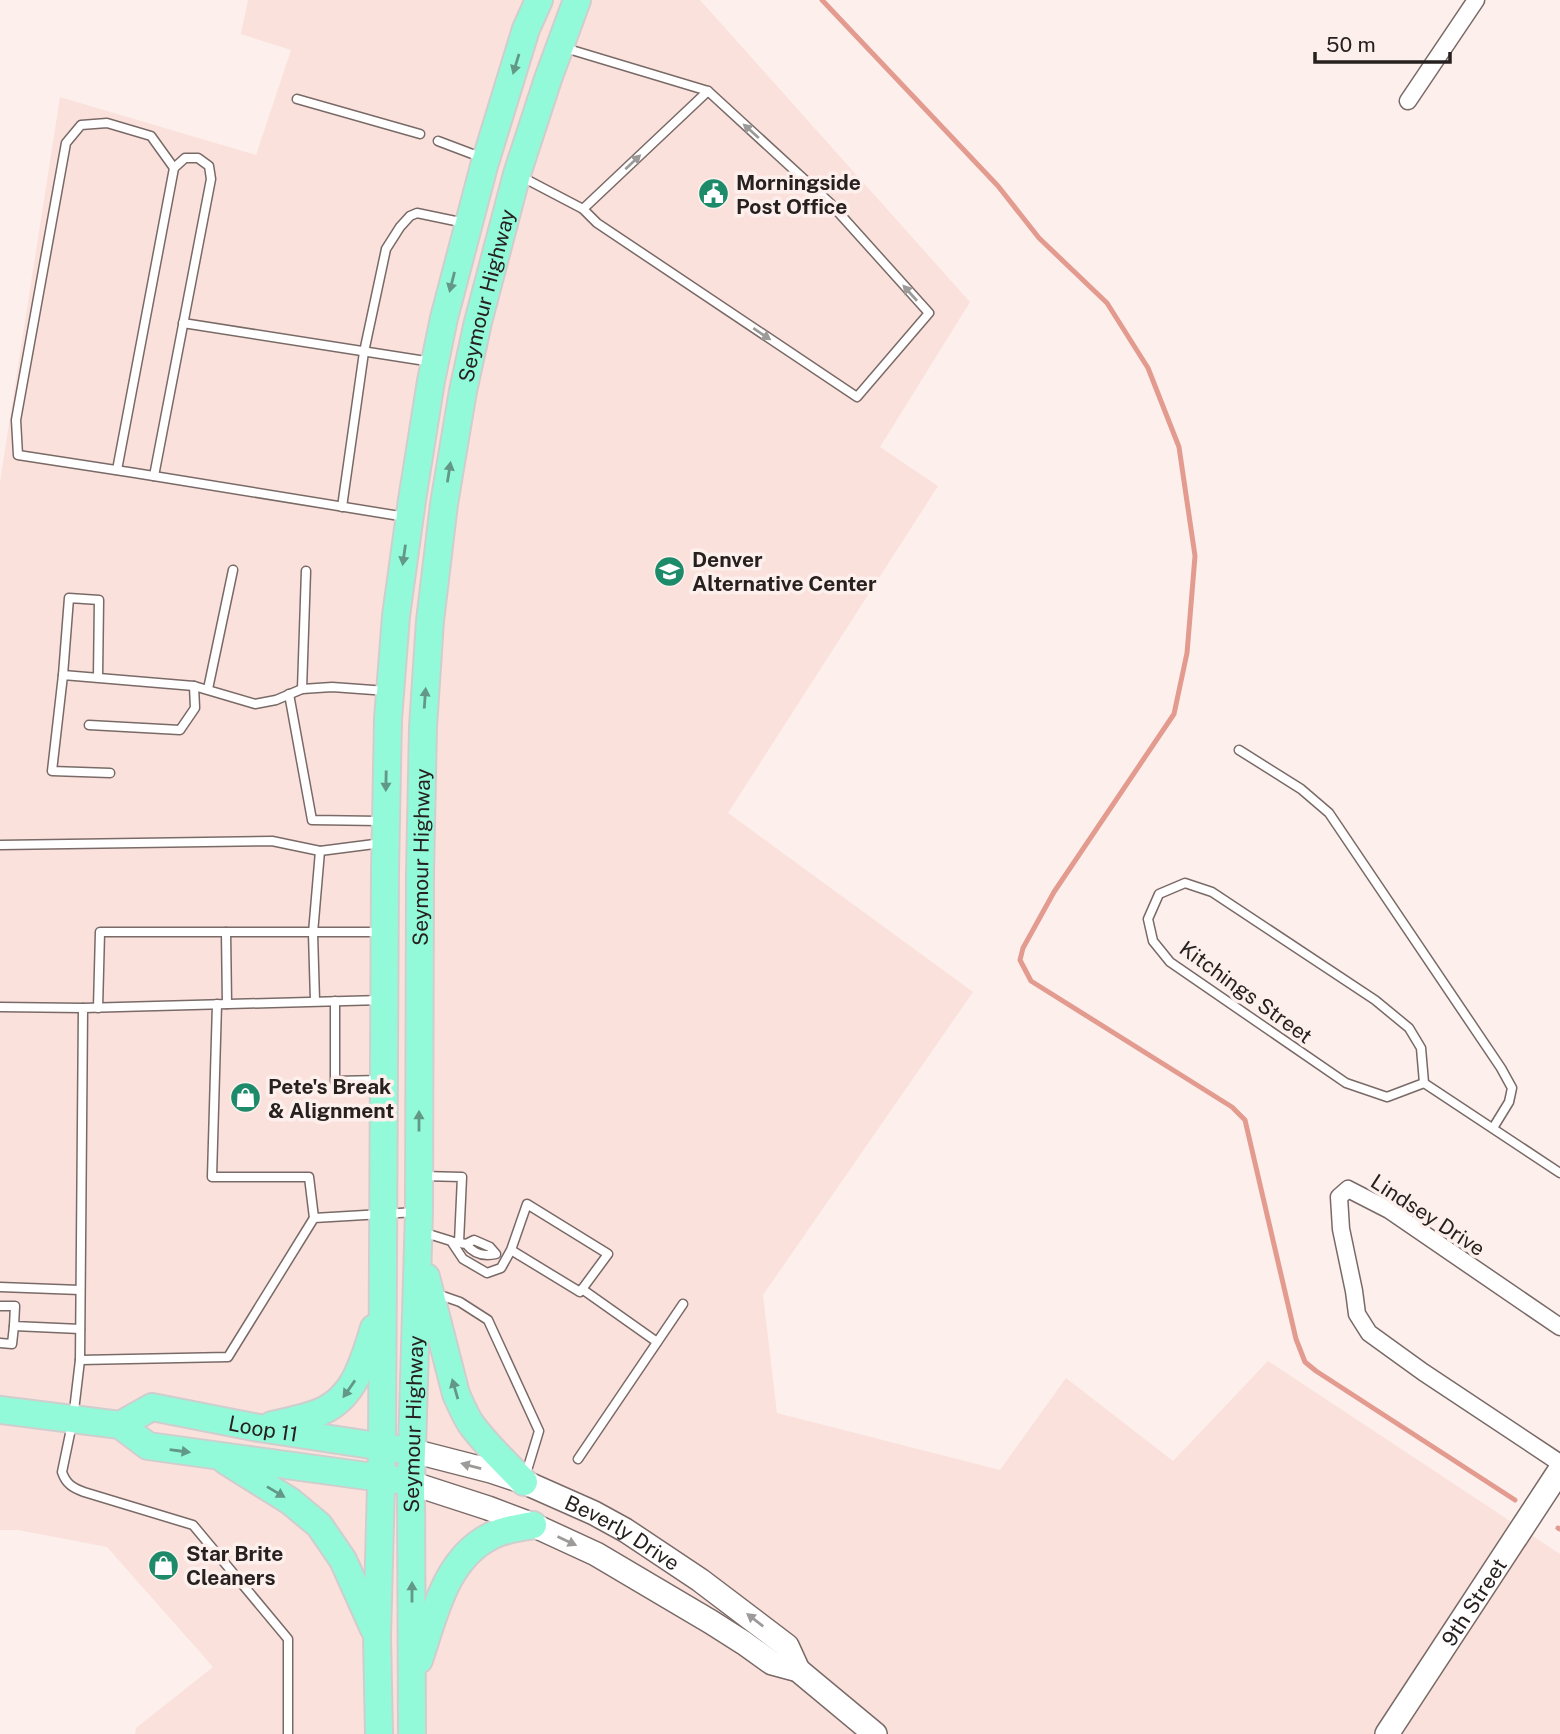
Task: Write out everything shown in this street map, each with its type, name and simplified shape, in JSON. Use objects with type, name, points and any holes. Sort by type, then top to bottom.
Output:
[{"type":"main road","name":"Seymour Highway","points":[[379,1734],[377,1637],[382,1448],[387,719],[409,518],[444,318],[486,159],[526,29],[539,0]]},
{"type":"main road","name":"Seymour Highway","points":[[412,1734],[411,1483],[419,1230],[420,884],[423,727],[433,598],[444,504],[478,322],[517,174],[577,0]]},
{"type":"main road","points":[[526,29],[559,47]]},
{"type":"main road","points":[[486,159],[517,174]]},
{"type":"main road","points":[[444,318],[478,322]]},
{"type":"main road","points":[[399,594],[433,598]]},
{"type":"main road","points":[[385,886],[420,884]]},
{"type":"main road","points":[[419,1230],[430,1292],[456,1394],[470,1423],[524,1482]]},
{"type":"main road","points":[[258,1428],[314,1415],[342,1399],[362,1367],[382,1303]]},
{"type":"main road","name":"Loop 11","points":[[120,1425],[152,1407],[258,1428],[413,1451]]},
{"type":"main road","name":"Loop 11","points":[[0,1410],[120,1425],[148,1446],[411,1483]]},
{"type":"main road","points":[[219,1456],[290,1501],[318,1525],[343,1560],[377,1637]]},
{"type":"main road","points":[[413,1678],[441,1595],[458,1564],[477,1544],[490,1536],[533,1525]]},
{"type":"street","points":[[1408,101],[1476,0]]},
{"type":"street","name":"Lindsey Drive","points":[[1560,1327],[1389,1210],[1348,1189],[1339,1197],[1341,1229],[1357,1314],[1369,1333],[1560,1464]]},
{"type":"street","name":"Beverly Drive","points":[[413,1451],[524,1482],[612,1523],[701,1580],[787,1646],[798,1670]]},
{"type":"street","name":"9th Street","points":[[1387,1734],[1560,1470]]},
{"type":"street","name":"Beverly Drive","points":[[411,1483],[533,1525],[596,1554],[711,1622],[772,1663],[798,1670],[875,1734]]},
{"type":"street","points":[[596,1554],[612,1523]]},
{"type":"lane","points":[[517,174],[583,209],[597,223],[857,397],[929,313],[830,203],[708,92],[559,47]]},
{"type":"lane","points":[[583,209],[708,92]]},
{"type":"lane","points":[[296,99],[420,134]]},
{"type":"lane","points":[[174,168],[151,136],[107,124],[81,125],[66,143],[16,420],[18,455],[409,518]]},
{"type":"lane","points":[[438,141],[486,159]]},
{"type":"lane","points":[[117,470],[174,168],[185,158],[198,158],[209,166],[211,179],[154,476]]},
{"type":"lane","points":[[342,507],[364,352],[386,249],[400,227],[410,216],[417,213],[468,224]]},
{"type":"lane","points":[[183,323],[435,363]]},
{"type":"lane","points":[[208,689],[233,570]]},
{"type":"lane","points":[[302,689],[306,571]]},
{"type":"lane","points":[[98,677],[99,600],[69,598],[52,771],[110,773]]},
{"type":"lane","points":[[63,675],[194,686],[255,704],[302,689],[332,687],[390,691]]},
{"type":"lane","points":[[89,725],[180,730],[195,708],[194,686]]},
{"type":"lane","points":[[289,694],[312,820],[385,832]]},
{"type":"lane","points":[[1239,750],[1301,789],[1329,813],[1493,1056],[1512,1088],[1509,1102],[1493,1128]]},
{"type":"lane","points":[[0,845],[272,841],[320,851],[385,832]]},
{"type":"lane","points":[[315,1002],[313,933],[320,851]]},
{"type":"lane","name":"Kitchings Street","points":[[1185,883],[1212,892],[1374,1000],[1409,1028],[1421,1048],[1424,1083],[1387,1097],[1346,1083],[1181,970],[1170,962],[1153,941],[1148,919],[1159,894],[1185,883]]},
{"type":"lane","points":[[98,1008],[100,932],[384,932]]},
{"type":"lane","points":[[80,1360],[228,1357],[314,1217],[309,1177],[212,1177],[226,932]]},
{"type":"lane","points":[[0,1007],[98,1008],[384,1000]]},
{"type":"lane","points":[[335,1001],[335,1081],[383,1080]]},
{"type":"lane","points":[[83,1008],[80,1360],[73,1419],[62,1472],[73,1488],[193,1525],[289,1639],[288,1734]]},
{"type":"lane","points":[[1424,1083],[1560,1173]]},
{"type":"lane","points":[[419,1176],[462,1177],[459,1242],[463,1259],[487,1273],[500,1268],[506,1259],[527,1203],[608,1254],[580,1292],[511,1250]]},
{"type":"lane","points":[[314,1217],[382,1214],[419,1230],[459,1242],[486,1256],[496,1254],[506,1259]]},
{"type":"lane","points":[[0,1287],[80,1290]]},
{"type":"lane","points":[[582,1289],[657,1342]]},
{"type":"lane","points":[[430,1292],[460,1302],[488,1320],[539,1431],[524,1482]]},
{"type":"lane","points":[[578,1459],[683,1304]]},
{"type":"lane","points":[[0,1306],[15,1306],[12,1344],[0,1343]]},
{"type":"lane","points":[[14,1326],[80,1329]]},
{"type":"shaded area","points":[[248,0],[700,0],[970,302],[880,447],[938,486],[728,813],[973,992],[763,1295],[777,1413],[1000,1470],[1066,1378],[1173,1461],[1268,1361],[1560,1554],[1560,1734],[135,1734],[136,1728],[213,1667],[107,1547],[18,1530],[0,1530],[0,482],[60,97],[256,155],[291,50],[241,34]]},
{"type":"waterway","points":[[822,0],[998,186],[1039,238],[1107,303],[1148,368],[1179,447],[1195,556],[1187,653],[1174,714],[1054,892],[1023,948],[1020,960],[1031,981],[1232,1107],[1245,1120],[1296,1339],[1305,1362],[1515,1500]]},
{"type":"place","name":"Morningside Post Office","points":[[713,194]]},
{"type":"place","name":"Denver Alternative Center","points":[[669,571]]},
{"type":"place","name":"Pete's Break & Alignment","points":[[245,1098]]},
{"type":"place","name":"Star Brite Cleaners","points":[[163,1565]]}]
